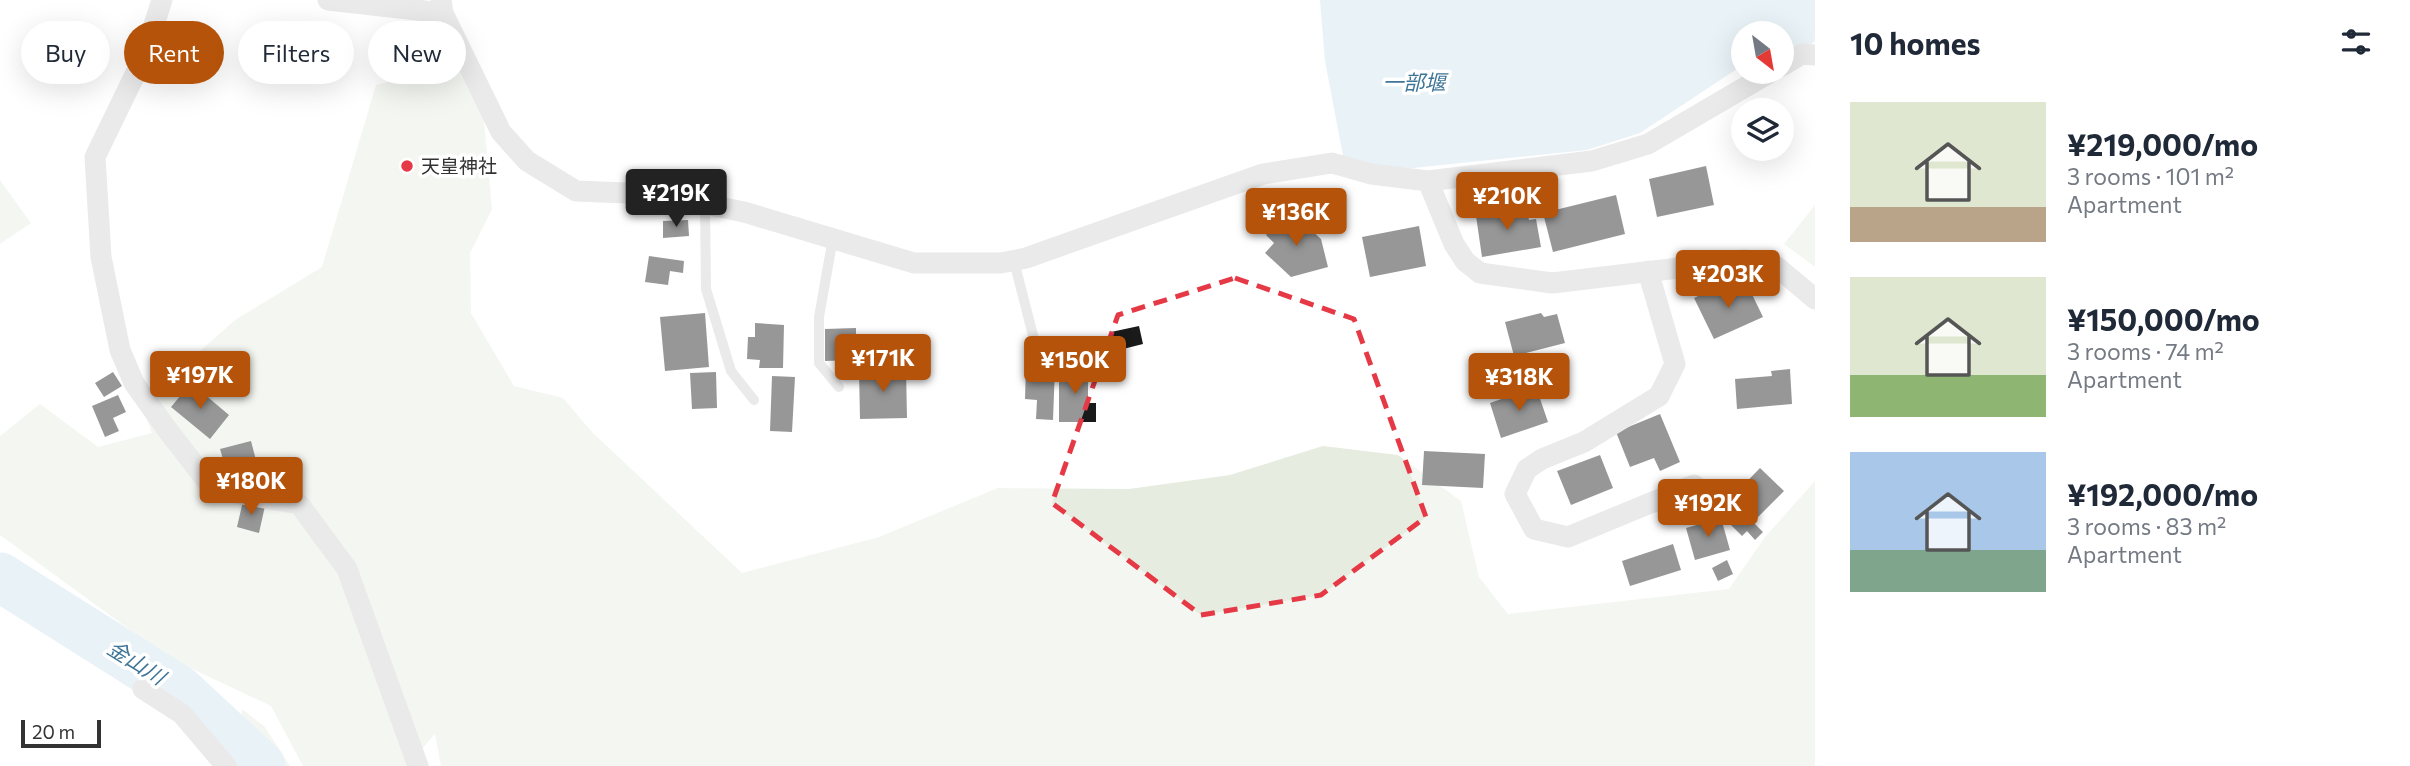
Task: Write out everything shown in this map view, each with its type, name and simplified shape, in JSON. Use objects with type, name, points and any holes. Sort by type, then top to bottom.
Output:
[{"type":"street","points":[[162,0],[144,56],[95,158],[101,257],[120,350],[134,383],[214,489],[299,504],[347,569],[418,766]]},
{"type":"street","points":[[328,0],[442,7],[501,132],[527,160],[576,191],[652,194],[744,212],[914,263],[979,264],[1014,261],[1263,174],[1332,163],[1371,174],[1428,181],[1592,161],[1648,144],[1750,84]]},
{"type":"street","points":[[1794,59],[1802,54],[1815,55]]},
{"type":"street","points":[[1428,181],[1454,244],[1465,261],[1480,273],[1552,283],[1746,260],[1777,267],[1815,299]]},
{"type":"street","points":[[1648,271],[1675,364],[1659,396],[1584,442],[1527,469],[1515,494],[1534,529],[1568,537],[1693,485]]},
{"type":"street","points":[[143,689],[181,715],[226,766]]},
{"type":"lane","points":[[705,204],[706,289],[731,371],[754,400]]},
{"type":"lane","points":[[833,239],[819,317],[819,363],[839,387]]},
{"type":"lane","points":[[1014,261],[1038,355]]},
{"type":"highlighted area","points":[[1235,278],[1354,319],[1426,517],[1321,595],[1201,615],[1052,503],[1118,315]]},
{"type":"shaded area","points":[[466,78],[484,120],[492,209],[470,253],[471,313],[514,386],[563,398],[593,433],[742,573],[879,537],[998,488],[1129,489],[1230,475],[1323,446],[1398,455],[1461,501],[1479,577],[1508,614],[1729,589],[1765,537],[1815,481],[1815,766],[441,766],[435,734],[407,766],[303,766],[271,706],[167,657],[0,535],[0,436],[40,404],[98,447],[152,433],[141,403],[235,320],[322,267],[376,85],[466,84]]},
{"type":"shaded area","points":[[0,180],[31,223],[0,244]]},
{"type":"shaded area","points":[[1815,205],[1815,267],[1784,244]]},
{"type":"shaded area","points":[[242,709],[265,727],[290,766],[249,766],[240,731]]},
{"type":"water","name":"一部堰","points":[[1320,0],[1815,0],[1815,41],[1811,45],[1794,46],[1794,21],[1731,21],[1731,73],[1640,133],[1587,150],[1413,168],[1371,167],[1343,156],[1325,61]]},
{"type":"building","points":[[1706,166],[1714,205],[1657,217],[1649,179]]},
{"type":"building","points":[[1616,195],[1625,234],[1553,252],[1543,213]]},
{"type":"building","points":[[1527,208],[1529,220],[1536,219],[1541,247],[1482,257],[1476,216]]},
{"type":"building","points":[[1282,217],[1293,226],[1299,219],[1321,239],[1328,267],[1291,277],[1265,253],[1274,243],[1266,235]]},
{"type":"building","points":[[688,220],[689,236],[663,238],[663,221]]},
{"type":"building","points":[[1419,226],[1426,266],[1370,277],[1362,237]]},
{"type":"building","points":[[649,256],[684,261],[683,273],[670,271],[668,285],[645,282]]},
{"type":"building","points":[[1738,285],[1740,290],[1748,286],[1763,317],[1714,339],[1694,298],[1715,288],[1718,294]]},
{"type":"building","points":[[705,313],[709,367],[665,371],[660,317]]},
{"type":"building","points":[[1541,313],[1544,317],[1557,314],[1565,343],[1514,356],[1505,322]]},
{"type":"building","points":[[755,323],[784,325],[783,368],[759,368],[760,360],[747,359],[748,337],[755,337]]},
{"type":"building","points":[[1139,326],[1143,344],[1115,351],[1111,332]]},
{"type":"building","points":[[856,328],[856,335],[861,335],[861,351],[855,351],[855,360],[825,361],[825,329]]},
{"type":"building","points":[[1026,366],[1055,367],[1053,420],[1036,419],[1037,400],[1025,399]]},
{"type":"building","points":[[1059,366],[1088,366],[1088,403],[1096,403],[1096,422],[1059,422]]},
{"type":"building","points":[[906,368],[907,418],[860,419],[859,369]]},
{"type":"building","points":[[1790,369],[1792,404],[1737,409],[1735,379],[1772,376],[1771,371]]},
{"type":"building","points":[[113,372],[122,386],[104,397],[95,383]]},
{"type":"building","points":[[716,372],[717,408],[692,409],[690,373]]},
{"type":"building","points":[[772,376],[795,377],[792,432],[770,431]]},
{"type":"building","points":[[191,383],[229,415],[210,439],[171,407]]},
{"type":"building","points":[[1536,387],[1548,422],[1501,438],[1490,403]]},
{"type":"building","points":[[118,395],[126,412],[113,418],[119,431],[105,437],[92,406]]},
{"type":"building","points":[[1660,414],[1680,462],[1660,471],[1654,458],[1630,467],[1616,432]]},
{"type":"building","points":[[251,441],[258,468],[228,476],[220,449]]},
{"type":"building","points":[[1424,451],[1485,454],[1483,488],[1422,485]]},
{"type":"building","points":[[1600,455],[1613,488],[1571,505],[1557,471]]},
{"type":"building","points":[[1760,468],[1784,491],[1753,522],[1763,532],[1755,540],[1747,531],[1742,536],[1726,520],[1737,508],[1728,501]]},
{"type":"building","points":[[243,501],[265,506],[259,533],[237,527]]},
{"type":"building","points":[[1721,518],[1730,550],[1695,560],[1686,528]]},
{"type":"building","points":[[1673,544],[1681,570],[1630,586],[1622,561]]},
{"type":"building","points":[[1727,560],[1733,574],[1718,581],[1712,568]]},
{"type":"waterway","name":"金山川","points":[[0,577],[179,690],[261,766]]},
{"type":"place","name":"天皇神社","points":[[407,166]]}]
